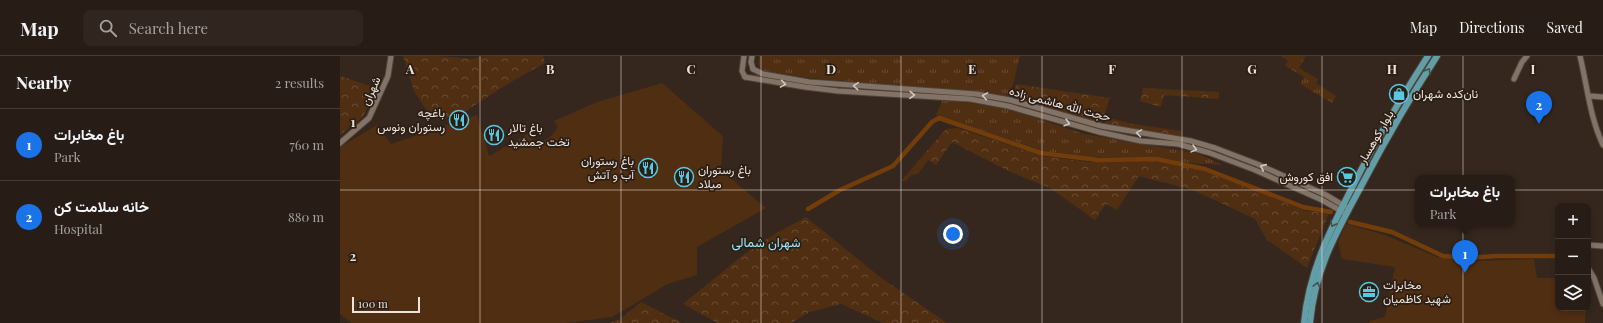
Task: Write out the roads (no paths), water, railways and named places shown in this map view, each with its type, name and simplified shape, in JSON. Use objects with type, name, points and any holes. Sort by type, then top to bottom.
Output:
[{"type":"main road","name":"بلوار کوهسار","points":[[1310,323],[1322,265],[1344,210],[1373,148],[1428,56]]},
{"type":"main road","name":"بلوار کوهسار","points":[[1304,323],[1316,263],[1325,240],[1437,56]]},
{"type":"street","name":"شهران","points":[[340,143],[369,118],[388,76],[391,56]]},
{"type":"street","points":[[744,56],[742,71],[745,77]]},
{"type":"street","points":[[745,77],[753,69],[751,62],[752,56]]},
{"type":"street","points":[[1514,79],[1522,62],[1527,56]]},
{"type":"street","points":[[1580,56],[1598,134],[1603,145]]},
{"type":"street","name":"حجت الله هاشمی زاده","points":[[753,69],[763,74],[809,82],[976,94],[1010,100],[1101,126],[1191,141],[1215,148],[1257,164],[1326,195],[1344,210]]},
{"type":"street","points":[[745,77],[838,91],[970,99],[1008,106],[1099,132],[1141,141],[1178,144],[1210,153],[1255,170],[1344,210]]},
{"type":"street","points":[[1590,96],[1603,97]]},
{"type":"street","points":[[1591,245],[1603,246]]},
{"type":"street","points":[[1591,273],[1603,304]]},
{"type":"waterway","points":[[808,209],[840,190],[893,166],[932,122],[939,118],[1041,153],[1098,160],[1156,159],[1205,169],[1303,207],[1331,212]]},
{"type":"waterway","points":[[1350,222],[1392,232],[1443,256],[1468,258],[1496,256],[1555,256]]},
{"type":"place","name":"نان‌کده شهران","points":[[1399,94]]},
{"type":"place","name":"باغچه رستوران ونوس","points":[[459,120]]},
{"type":"place","name":"خانه سلامت کن","points":[[1539,124]]},
{"type":"place","name":"باغ تالار تخت جمشید","points":[[494,135]]},
{"type":"place","name":"باغ رستوران آب و آتش","points":[[648,168]]},
{"type":"place","name":"باغ رستوران میلاد","points":[[684,177]]},
{"type":"place","name":"افق کوروش","points":[[1347,177]]},
{"type":"place","name":"باغ مخابرات","points":[[1465,273]]},
{"type":"place","name":"مخابرات شهید کاظمیان","points":[[1369,292]]},
{"type":"district","name":"شهران شمالی","points":[[766,242]]}]
